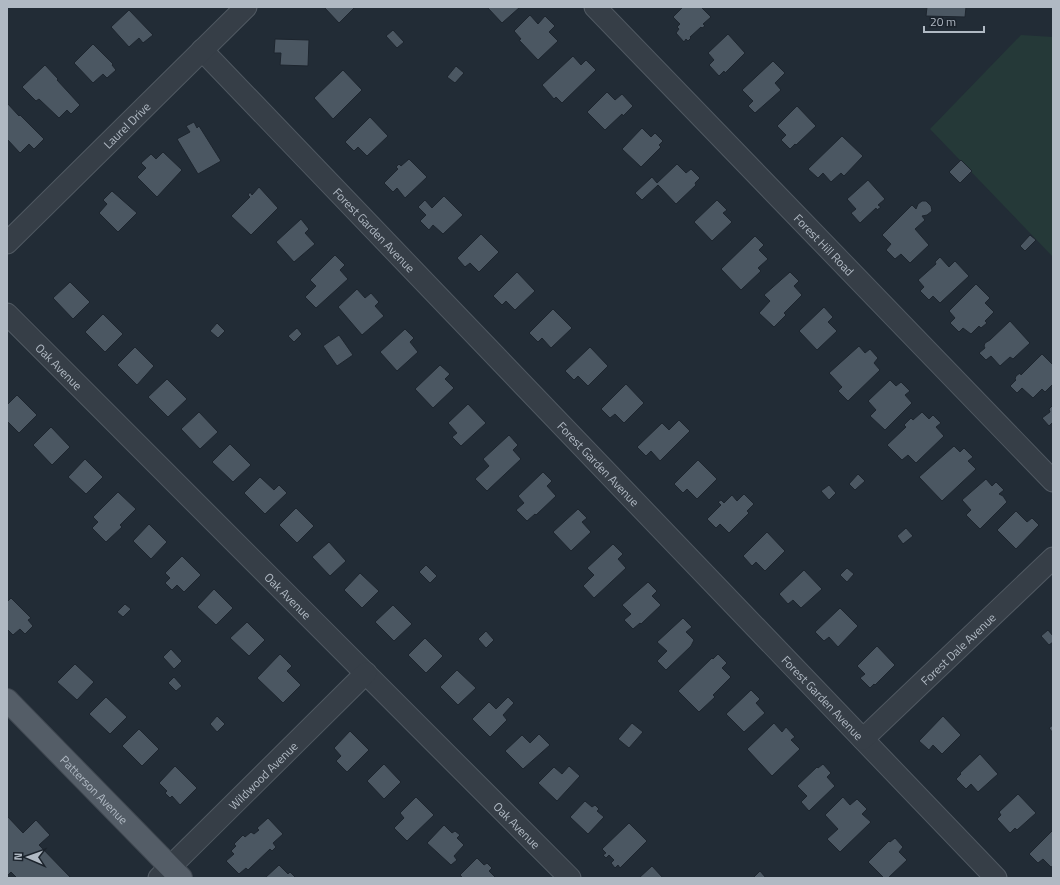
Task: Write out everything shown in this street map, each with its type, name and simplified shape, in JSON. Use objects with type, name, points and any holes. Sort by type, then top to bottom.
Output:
[{"type":"main road","name":"Patterson Avenue","points":[[7,700],[170,874]]},
{"type":"street","name":"Laurel Drive","points":[[7,243],[246,7]]},
{"type":"street","name":"Forest Hill Road","points":[[595,7],[1053,481]]},
{"type":"street","name":"Forest Garden Avenue","points":[[202,50],[996,878]]},
{"type":"street","name":"Oak Avenue","points":[[7,314],[570,878]]},
{"type":"street","name":"Forest Dale Avenue","points":[[863,739],[1053,558]]},
{"type":"street","name":"Wildwood Avenue","points":[[170,874],[366,673]]},
{"type":"green space","points":[[1021,35],[1053,37],[1053,257],[930,129]]},
{"type":"building","points":[[324,7],[355,7],[339,23]]},
{"type":"building","points":[[487,7],[520,7],[502,23]]},
{"type":"building","points":[[683,7],[701,7],[711,17],[703,24],[705,26],[702,28],[701,27],[690,37],[691,38],[688,41],[686,39],[684,42],[676,33],[679,29],[677,27],[680,24],[673,17]]},
{"type":"building","points":[[927,7],[966,7],[965,17],[926,16]]},
{"type":"building","points":[[129,10],[153,35],[143,43],[139,38],[129,47],[111,27]]},
{"type":"building","points":[[530,15],[538,24],[545,16],[555,26],[549,32],[558,41],[538,60],[519,40],[521,39],[514,31]]},
{"type":"building","points":[[393,30],[404,42],[397,48],[386,36]]},
{"type":"building","points":[[728,34],[745,53],[725,73],[724,71],[719,76],[709,65],[714,60],[708,53]]},
{"type":"building","points":[[275,39],[309,40],[308,66],[280,65],[281,53],[274,53]]},
{"type":"building","points":[[93,44],[113,64],[112,65],[116,70],[107,78],[103,74],[93,83],[74,63]]},
{"type":"building","points":[[573,56],[581,65],[586,60],[596,70],[562,103],[556,97],[554,99],[542,85]]},
{"type":"building","points":[[773,61],[785,73],[775,83],[781,90],[755,113],[748,106],[753,101],[742,90]]},
{"type":"building","points":[[45,65],[80,105],[71,114],[67,110],[59,118],[39,99],[36,101],[22,87]]},
{"type":"building","points":[[456,66],[464,73],[455,83],[447,77]]},
{"type":"building","points":[[343,70],[362,90],[333,119],[314,98]]},
{"type":"building","points":[[607,92],[615,100],[622,94],[633,106],[605,130],[587,112]]},
{"type":"building","points":[[7,103],[44,139],[34,149],[29,144],[20,153],[7,139]]},
{"type":"building","points":[[797,106],[816,126],[790,149],[781,140],[786,135],[777,126]]},
{"type":"building","points":[[370,117],[388,136],[367,156],[358,147],[354,151],[345,142]]},
{"type":"building","points":[[194,122],[197,128],[199,126],[221,161],[198,174],[177,139],[190,132],[186,126]]},
{"type":"building","points":[[642,128],[651,137],[655,133],[663,141],[659,145],[661,147],[641,167],[622,149]]},
{"type":"building","points":[[842,136],[863,156],[844,176],[841,173],[831,182],[823,173],[818,178],[808,169]]},
{"type":"building","points":[[163,152],[182,170],[157,197],[137,177],[146,168],[141,163],[151,154],[156,159]]},
{"type":"building","points":[[409,159],[427,177],[405,198],[397,188],[393,192],[384,183],[398,169],[396,167],[399,164],[401,166]]},
{"type":"building","points":[[961,160],[972,171],[960,183],[949,172]]},
{"type":"building","points":[[677,164],[686,173],[691,169],[700,178],[695,183],[696,185],[676,204],[658,185],[642,200],[635,193],[652,177],[657,183]]},
{"type":"building","points":[[868,180],[885,199],[878,205],[881,207],[877,210],[876,208],[860,223],[851,213],[856,209],[847,199]]},
{"type":"building","points":[[259,187],[278,208],[251,235],[231,216],[250,197],[248,195],[250,192],[252,195]]},
{"type":"building","points":[[112,191],[137,213],[118,232],[99,213],[107,204],[103,200]]},
{"type":"building","points":[[444,196],[463,215],[443,234],[433,225],[429,230],[420,221],[426,215],[418,207],[425,200],[432,208]]},
{"type":"building","points":[[717,200],[727,210],[723,213],[732,222],[712,241],[694,222]]},
{"type":"building","points":[[922,201],[926,201],[931,206],[932,211],[927,215],[922,216],[925,220],[915,229],[929,245],[910,263],[901,254],[895,259],[886,250],[891,244],[882,235],[912,205],[916,209],[918,204]]},
{"type":"building","points":[[301,219],[309,229],[305,233],[315,244],[294,262],[276,242]]},
{"type":"building","points":[[481,234],[499,252],[479,272],[470,263],[465,267],[457,258]]},
{"type":"building","points":[[1030,235],[1036,240],[1025,251],[1020,246]]},
{"type":"building","points":[[755,236],[764,245],[759,250],[768,259],[758,268],[761,271],[741,290],[721,269]]},
{"type":"building","points":[[335,255],[345,265],[340,270],[348,279],[316,308],[305,297],[316,286],[310,280]]},
{"type":"building","points":[[940,257],[949,267],[955,261],[969,276],[940,303],[933,296],[929,300],[920,291],[924,287],[918,280],[936,264],[935,262]]},
{"type":"building","points":[[517,272],[535,291],[515,310],[506,301],[502,305],[493,296]]},
{"type":"building","points":[[790,272],[799,281],[794,286],[802,295],[784,313],[786,315],[774,327],[759,313],[770,301],[764,295]]},
{"type":"building","points":[[70,282],[90,302],[73,319],[53,298]]},
{"type":"building","points":[[976,284],[990,298],[985,303],[994,312],[985,321],[987,323],[981,328],[979,326],[971,334],[963,328],[959,332],[950,323],[955,318],[949,311]]},
{"type":"building","points":[[357,289],[365,298],[371,293],[379,302],[375,306],[384,316],[362,335],[338,307]]},
{"type":"building","points":[[824,307],[833,317],[828,322],[837,331],[817,350],[799,331]]},
{"type":"building","points":[[553,309],[572,328],[551,348],[542,338],[538,342],[529,333]]},
{"type":"building","points":[[103,314],[123,334],[105,352],[85,332]]},
{"type":"building","points":[[1010,321],[1030,343],[1013,359],[1010,357],[1000,366],[991,356],[986,360],[979,353],[985,348],[985,343]]},
{"type":"building","points":[[217,323],[225,331],[218,338],[210,331]]},
{"type":"building","points":[[297,328],[302,334],[294,342],[288,336]]},
{"type":"building","points":[[405,329],[414,338],[410,342],[418,352],[397,371],[380,352]]},
{"type":"building","points":[[339,335],[353,355],[337,366],[323,346]]},
{"type":"building","points":[[859,346],[865,353],[870,349],[878,358],[874,363],[880,370],[848,401],[838,391],[842,387],[829,373]]},
{"type":"building","points":[[135,347],[154,366],[137,385],[117,365]]},
{"type":"building","points":[[590,347],[608,366],[588,386],[578,376],[574,380],[565,371]]},
{"type":"building","points":[[1042,354],[1053,365],[1053,384],[1045,392],[1042,389],[1033,398],[1022,388],[1017,393],[1010,386],[1016,380],[1016,376],[1020,373],[1021,375]]},
{"type":"building","points":[[440,365],[450,374],[445,379],[454,388],[433,408],[415,389]]},
{"type":"building","points":[[167,379],[187,399],[168,417],[148,397]]},
{"type":"building","points":[[890,380],[896,386],[901,382],[910,391],[905,395],[912,403],[885,430],[870,416],[876,410],[868,401]]},
{"type":"building","points":[[626,384],[644,403],[624,423],[615,414],[610,418],[601,409]]},
{"type":"building","points":[[17,395],[37,415],[19,433],[7,421],[7,405]]},
{"type":"building","points":[[468,404],[486,423],[461,446],[452,437],[457,433],[448,423]]},
{"type":"building","points":[[1053,405],[1053,422],[1049,426],[1042,418],[1050,412],[1049,409]]},
{"type":"building","points":[[199,412],[218,432],[200,449],[181,429]]},
{"type":"building","points":[[922,412],[929,419],[933,415],[941,423],[936,427],[944,436],[916,463],[908,455],[902,460],[887,445],[906,427],[904,425],[911,418],[913,420]]},
{"type":"building","points":[[679,420],[690,431],[660,461],[651,451],[646,456],[637,447],[662,423],[669,430]]},
{"type":"building","points":[[51,427],[70,447],[52,465],[33,445]]},
{"type":"building","points":[[509,435],[518,445],[513,450],[521,459],[487,491],[475,479],[489,466],[483,459]]},
{"type":"building","points":[[230,444],[251,465],[233,482],[212,462]]},
{"type":"building","points":[[954,446],[960,452],[964,448],[973,457],[968,461],[976,469],[942,501],[919,477]]},
{"type":"building","points":[[85,459],[103,477],[86,494],[68,477]]},
{"type":"building","points":[[698,460],[717,479],[697,499],[687,489],[683,493],[674,484]]},
{"type":"building","points":[[543,472],[552,481],[547,486],[556,496],[536,515],[535,514],[527,521],[516,510],[524,503],[518,496]]},
{"type":"building","points":[[858,474],[865,481],[855,490],[849,484]]},
{"type":"building","points":[[260,477],[274,490],[279,485],[287,493],[265,514],[244,493]]},
{"type":"building","points":[[986,479],[992,486],[996,482],[1004,490],[999,494],[1003,496],[1007,502],[980,529],[966,515],[971,510],[962,500]]},
{"type":"building","points":[[829,485],[836,493],[829,500],[821,491]]},
{"type":"building","points":[[118,492],[136,509],[120,525],[122,527],[106,542],[92,528],[98,522],[93,517]]},
{"type":"building","points":[[744,494],[754,504],[747,511],[749,513],[729,533],[720,524],[716,528],[707,519],[721,505],[718,502],[721,500],[724,503],[732,495],[737,501]]},
{"type":"building","points":[[296,508],[314,526],[297,543],[279,525]]},
{"type":"building","points":[[578,509],[587,518],[582,522],[591,532],[571,551],[553,532]]},
{"type":"building","points":[[1016,511],[1027,522],[1032,518],[1039,525],[1016,549],[997,530]]},
{"type":"building","points":[[149,524],[167,542],[151,559],[133,541]]},
{"type":"building","points":[[906,528],[913,536],[903,544],[897,536]]},
{"type":"building","points":[[767,532],[785,551],[765,571],[756,562],[752,566],[743,556]]},
{"type":"building","points":[[329,542],[346,561],[330,576],[312,557]]},
{"type":"building","points":[[613,544],[623,554],[618,559],[626,568],[594,598],[583,586],[594,575],[587,568]]},
{"type":"building","points":[[182,556],[201,575],[184,592],[177,585],[172,590],[165,583],[170,578],[165,573]]},
{"type":"building","points":[[426,565],[437,576],[430,583],[419,572]]},
{"type":"building","points":[[847,568],[854,574],[847,582],[840,575]]},
{"type":"building","points":[[804,570],[822,589],[801,608],[793,600],[788,604],[779,594]]},
{"type":"building","points":[[360,573],[379,591],[362,608],[344,590]]},
{"type":"building","points":[[648,582],[657,591],[652,596],[661,605],[641,624],[640,623],[633,629],[624,620],[631,614],[622,605]]},
{"type":"building","points":[[214,589],[233,608],[216,625],[197,607]]},
{"type":"building","points":[[11,598],[31,618],[28,620],[33,626],[25,634],[20,629],[13,635],[7,629],[7,602]]},
{"type":"building","points":[[125,604],[131,609],[123,617],[117,612]]},
{"type":"building","points":[[393,605],[412,624],[394,641],[375,622]]},
{"type":"building","points":[[840,608],[858,626],[838,647],[829,637],[824,641],[815,632]]},
{"type":"building","points":[[683,618],[692,627],[686,632],[694,640],[691,646],[666,670],[657,661],[667,651],[657,642]]},
{"type":"building","points":[[247,622],[265,640],[249,656],[230,638]]},
{"type":"building","points":[[1048,630],[1053,636],[1053,642],[1049,645],[1041,636]]},
{"type":"building","points":[[486,631],[494,640],[486,648],[478,639]]},
{"type":"building","points":[[425,638],[443,656],[426,673],[408,655]]},
{"type":"building","points":[[877,646],[895,665],[870,688],[860,678],[865,674],[857,666]]},
{"type":"building","points":[[171,649],[182,661],[174,669],[163,657]]},
{"type":"building","points":[[280,654],[292,666],[287,671],[301,685],[283,703],[257,678]]},
{"type":"building","points":[[718,654],[727,663],[722,668],[731,677],[713,695],[715,697],[699,712],[678,691]]},
{"type":"building","points":[[75,664],[94,682],[77,700],[57,682]]},
{"type":"building","points":[[457,670],[476,688],[458,705],[440,687]]},
{"type":"building","points":[[174,677],[182,686],[176,691],[168,683]]},
{"type":"building","points":[[751,690],[760,699],[756,703],[765,713],[744,732],[726,714]]},
{"type":"building","points":[[106,697],[127,717],[110,734],[89,714]]},
{"type":"building","points":[[508,697],[514,703],[503,715],[507,720],[490,737],[472,719],[489,702],[496,709]]},
{"type":"building","points":[[217,716],[225,724],[217,732],[210,724]]},
{"type":"building","points":[[943,716],[961,735],[942,754],[933,745],[929,750],[919,741]]},
{"type":"building","points":[[632,723],[643,732],[629,748],[618,739]]},
{"type":"building","points":[[774,723],[782,732],[786,727],[795,737],[791,740],[800,749],[772,776],[747,749]]},
{"type":"building","points":[[1053,725],[1053,733],[1049,728]]},
{"type":"building","points":[[139,729],[159,749],[142,766],[122,746]]},
{"type":"building","points":[[350,731],[369,750],[347,772],[336,761],[341,756],[334,748]]},
{"type":"building","points":[[539,734],[550,745],[523,769],[505,751],[522,735],[530,743]]},
{"type":"building","points":[[980,754],[998,774],[978,792],[971,784],[966,789],[956,779],[961,774],[960,773]]},
{"type":"building","points":[[384,764],[401,782],[384,799],[367,781]]},
{"type":"building","points":[[823,764],[831,773],[827,777],[835,786],[809,811],[801,802],[807,796],[797,786],[817,767],[818,768]]},
{"type":"building","points":[[175,766],[197,788],[180,805],[172,796],[170,798],[165,793],[167,791],[159,783]]},
{"type":"building","points":[[569,766],[580,776],[557,801],[538,783],[554,767],[562,774]]},
{"type":"building","points":[[1018,794],[1036,813],[1017,830],[1015,828],[1010,833],[997,819],[1001,815],[999,812]]},
{"type":"building","points":[[416,797],[434,815],[407,841],[394,828],[404,818],[400,813]]},
{"type":"building","points":[[843,797],[850,805],[857,799],[867,809],[862,814],[871,822],[840,852],[827,839],[838,829],[825,815]]},
{"type":"building","points":[[585,801],[592,807],[595,805],[599,809],[597,811],[604,817],[588,834],[570,817]]},
{"type":"building","points":[[7,816],[23,833],[36,820],[50,835],[39,845],[71,878],[17,878],[11,872],[7,876]]},
{"type":"building","points":[[268,818],[283,834],[273,843],[276,847],[272,851],[270,849],[248,870],[246,868],[239,874],[226,861],[234,854],[231,851],[236,846],[234,844],[243,835],[245,837],[251,832],[254,834],[259,830],[257,828]]},
{"type":"building","points":[[629,823],[647,841],[620,868],[618,865],[615,868],[611,863],[614,860],[609,855],[606,858],[603,855],[606,853],[602,849]]},
{"type":"building","points":[[444,825],[452,833],[455,831],[460,835],[457,838],[464,845],[454,856],[457,860],[451,865],[427,843]]},
{"type":"building","points":[[1053,830],[1053,866],[1051,867],[1043,859],[1038,863],[1029,854]]},
{"type":"building","points":[[895,838],[903,847],[899,852],[907,860],[888,878],[884,878],[868,862],[889,841],[890,842]]},
{"type":"building","points":[[477,858],[484,865],[487,863],[492,868],[489,871],[496,878],[463,878],[460,875]]},
{"type":"building","points":[[279,865],[288,874],[290,872],[295,877],[265,878]]},
{"type":"building","points":[[652,866],[663,878],[639,878]]},
{"type":"building","points":[[760,871],[766,878],[753,878]]}]
